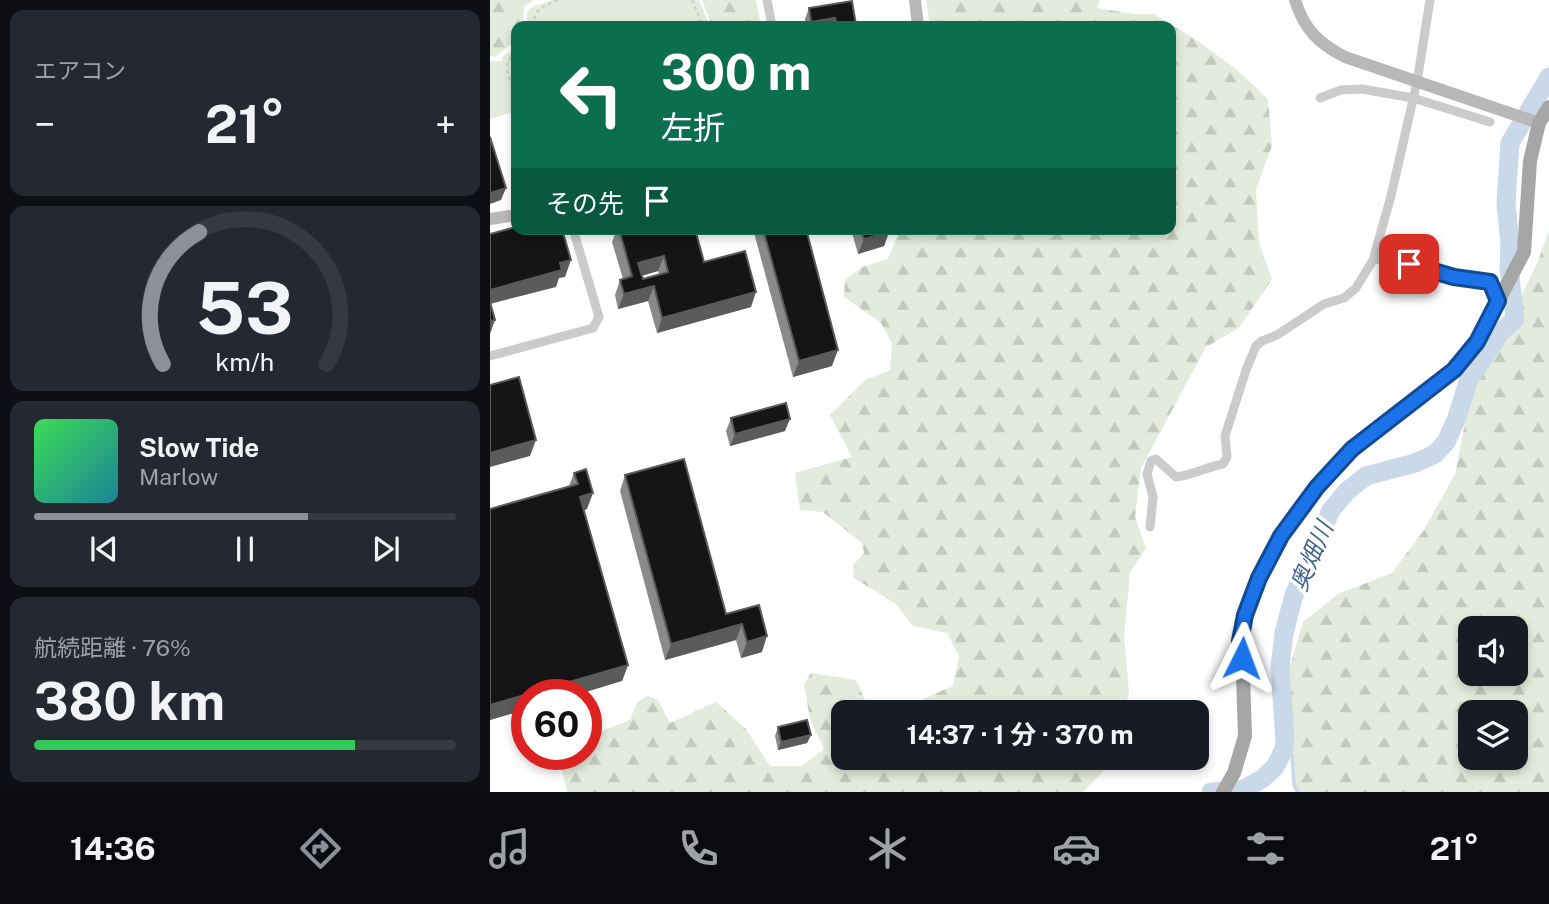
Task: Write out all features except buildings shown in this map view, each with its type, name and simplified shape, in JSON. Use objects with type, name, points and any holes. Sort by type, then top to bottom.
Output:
[{"type":"main road","points":[[1223,792],[1234,773],[1245,736],[1240,641],[1245,615],[1259,578],[1281,536],[1317,487],[1352,449],[1454,370],[1477,342],[1524,252],[1530,161],[1539,123],[1549,107]]},
{"type":"street","points":[[767,0],[771,21]]},
{"type":"street","points":[[915,0],[917,21]]},
{"type":"street","points":[[1295,0],[1305,26],[1330,50],[1539,123]]},
{"type":"street","points":[[1150,527],[1153,497],[1147,474],[1151,461],[1156,459],[1176,477],[1223,464],[1227,457],[1225,436],[1256,346],[1278,335],[1324,304],[1344,298],[1356,288],[1373,260],[1391,197],[1417,82],[1430,0]]},
{"type":"street","points":[[1320,99],[1341,90],[1362,89],[1413,98],[1490,122]]},
{"type":"street","points":[[490,219],[511,216]]},
{"type":"street","points":[[490,356],[593,328],[599,317],[575,235]]},
{"type":"street","points":[[1373,260],[1386,258],[1454,277],[1490,282],[1500,298]]},
{"type":"path","points":[[534,21],[535,12],[558,0]]},
{"type":"path","points":[[692,0],[701,21]]},
{"type":"path","points":[[511,56],[507,71],[511,81]]},
{"type":"green space","points":[[490,0],[534,0],[524,6],[523,21],[511,21],[511,44],[495,57],[490,56]]},
{"type":"green space","points":[[552,0],[699,0],[708,21],[527,21],[527,12],[532,7]]},
{"type":"green space","points":[[702,0],[756,0],[760,21],[710,21]]},
{"type":"green space","points":[[926,0],[1100,0],[1097,8],[1154,14],[1165,21],[929,21]]},
{"type":"green space","points":[[1176,28],[1235,68],[1268,99],[1272,146],[1256,189],[1259,243],[1272,279],[1239,328],[1206,347],[1141,468],[1135,517],[1146,548],[1130,573],[1124,637],[1129,690],[1127,700],[921,700],[953,686],[959,656],[947,633],[913,626],[896,604],[854,578],[853,565],[864,553],[862,543],[823,512],[800,510],[795,473],[852,457],[830,415],[864,381],[890,370],[892,343],[881,323],[844,297],[845,280],[862,267],[888,259],[898,235],[1176,235]]},
{"type":"green space","points":[[511,52],[511,113],[490,119],[490,61],[501,61],[504,55]]},
{"type":"green space","points":[[1549,230],[1549,792],[1295,792],[1286,714],[1289,669],[1303,622],[1338,594],[1392,573],[1424,530],[1455,474],[1473,381],[1498,345],[1538,261]]},
{"type":"green space","points":[[811,673],[856,680],[865,700],[831,700],[831,770],[1104,770],[1083,792],[567,792],[562,770],[602,770],[602,731],[630,720],[637,702],[648,696],[658,700],[670,723],[716,702],[746,729],[770,766],[802,766],[824,749],[810,719],[804,684]]},
{"type":"waterway","name":"奥畑川","points":[[1211,792],[1242,790],[1262,779],[1275,767],[1284,749],[1280,667],[1284,633],[1294,595],[1331,510],[1347,491],[1366,476],[1415,463],[1435,454],[1446,442],[1456,420],[1469,379],[1501,332],[1515,319],[1506,203],[1510,143],[1549,77]]},
{"type":"waterway","points":[[1284,749],[1292,756],[1294,785],[1298,792]]},
{"type":"route","points":[[1242,658],[1240,641],[1245,615],[1259,578],[1281,536],[1317,487],[1352,449],[1454,370],[1477,342],[1498,301],[1490,282],[1454,277],[1409,264]]}]
